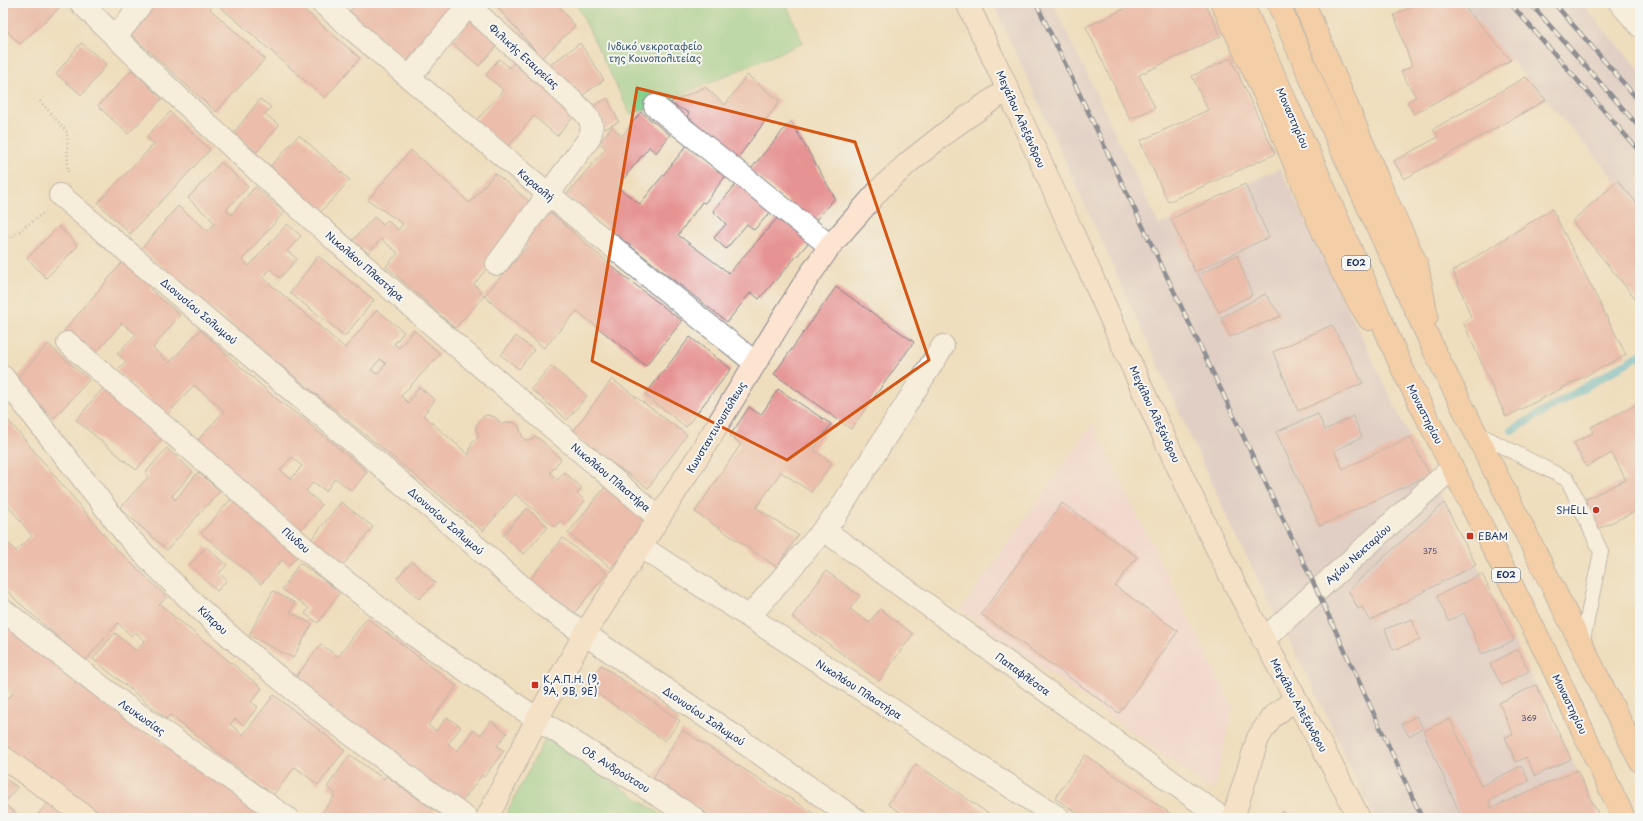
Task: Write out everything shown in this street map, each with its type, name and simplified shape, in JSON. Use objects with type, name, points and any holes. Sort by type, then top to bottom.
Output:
[{"type":"main road","points":[[1222,3],[1277,122],[1310,202],[1352,292],[1402,368]]},
{"type":"main road","name":"Μοναστηρίου","points":[[1242,3],[1402,368],[1547,655],[1624,818]]},
{"type":"main road","points":[[1278,3],[1340,146],[1435,352],[1640,761]]},
{"type":"main road","points":[[1304,3],[1374,172],[1417,265],[1435,352]]},
{"type":"street","name":"Νικολάου Πλαστήρα","points":[[81,3],[308,216],[494,379],[659,518]]},
{"type":"street","points":[[116,37],[142,3]]},
{"type":"street","name":"Καραολή","points":[[322,3],[548,195],[755,363]]},
{"type":"street","name":"Μεγάλου Αλεξάνδρου","points":[[967,3],[1008,89],[1195,502],[1263,640],[1334,769],[1359,818]]},
{"type":"street","points":[[1620,3],[1640,26]]},
{"type":"street","points":[[409,78],[469,4]]},
{"type":"street","name":"Φιλικής Εταιρείας","points":[[469,4],[579,107],[591,120],[592,127],[592,134],[497,264]]},
{"type":"street","name":"Κωνσταντινουπόλεως","points":[[487,818],[537,719],[584,635],[699,455],[805,282],[830,246],[881,188],[909,162],[957,124],[1008,89]]},
{"type":"street","points":[[655,106],[830,246]]},
{"type":"street","name":"Διονυσίου Σολωμού","points":[[60,195],[457,530],[544,606],[584,635],[607,649],[854,818]]},
{"type":"street","name":"Πίνδου","points":[[68,343],[353,588],[412,634],[537,719]]},
{"type":"street","points":[[749,617],[836,515],[944,346]]},
{"type":"street","name":"Κύπρου","points":[[3,378],[130,539],[211,620],[266,668],[313,706],[376,754],[466,818]]},
{"type":"street","name":"Αγίου Νεκταρίου","points":[[1263,640],[1452,468]]},
{"type":"street","name":"Παπαφλέσσα","points":[[824,530],[1222,818]]},
{"type":"street","name":"Νικολάου Πλαστήρα","points":[[640,546],[1059,818]]},
{"type":"street","name":"Λευκωσίας","points":[[3,610],[126,706],[287,818]]},
{"type":"street","points":[[1233,818],[1258,738],[1271,718],[1295,699]]},
{"type":"street","name":"Οδ. Ανδρούτσου","points":[[537,719],[694,818]]},
{"type":"street","points":[[3,757],[87,818]]},
{"type":"lane","points":[[1475,432],[1568,480],[1601,552],[1582,644]]},
{"type":"highlighted area","points":[[637,88],[855,142],[929,360],[787,460],[592,361]]},
{"type":"shaded area","points":[[993,3],[1053,3],[1159,225],[1280,168],[1410,437],[1482,574],[1600,818],[1375,818],[1311,683],[1234,532]]},
{"type":"shaded area","points":[[1461,3],[1581,3],[1640,70],[1640,207]]},
{"type":"shaded area","points":[[1092,424],[1233,708],[1214,791],[961,610]]},
{"type":"green space","name":"Ινδικό νεκροταφείο της Κοινοπολιτείας","points":[[576,3],[786,3],[803,43],[655,106],[630,114]]},
{"type":"green space","points":[[546,737],[666,818],[504,818]]},
{"type":"building","points":[[3,3],[58,3],[61,6],[20,44],[3,27]]},
{"type":"building","points":[[152,3],[216,3],[210,9],[265,59],[216,112],[128,32]]},
{"type":"building","points":[[216,3],[296,3],[360,58],[325,98]]},
{"type":"building","points":[[357,3],[457,3],[407,61],[349,12]]},
{"type":"building","points":[[494,3],[559,3],[557,4],[575,26],[542,58]]},
{"type":"building","points":[[1137,3],[1205,3],[1221,36],[1139,75],[1155,108],[1130,119],[1086,27]]},
{"type":"building","points":[[1420,3],[1461,3],[1511,60],[1414,114],[1407,102],[1416,97],[1401,72],[1412,66],[1394,15]]},
{"type":"building","points":[[475,15],[503,39],[479,66],[451,42]]},
{"type":"building","points":[[81,43],[107,64],[82,95],[56,74]]},
{"type":"building","points":[[580,43],[604,80],[580,97],[550,65]]},
{"type":"building","points":[[520,56],[581,108],[557,136],[534,116],[507,148],[476,121],[503,90],[486,75],[499,59],[510,68]]},
{"type":"building","points":[[1231,58],[1275,154],[1168,202],[1140,141],[1208,110],[1192,76]]},
{"type":"building","points":[[132,70],[162,99],[128,134],[98,106]]},
{"type":"building","points":[[747,75],[780,101],[737,159],[702,132],[704,131],[687,116],[689,113],[670,103],[705,87],[725,105]]},
{"type":"building","points":[[1526,77],[1546,100],[1404,179],[1394,161],[1438,137],[1433,129]]},
{"type":"building","points":[[607,98],[619,122],[604,129],[588,110]]},
{"type":"building","points":[[260,99],[271,107],[265,114],[279,125],[257,152],[233,134]]},
{"type":"building","points":[[170,112],[210,150],[130,234],[98,203],[154,144],[146,137]]},
{"type":"building","points":[[641,112],[670,135],[656,153],[649,147],[617,187],[640,204],[688,144],[727,174],[705,203],[702,202],[678,235],[729,273],[780,215],[810,241],[759,299],[751,292],[727,322],[566,195],[606,148],[599,143],[612,127],[622,136]]},
{"type":"building","points":[[791,121],[835,198],[814,222],[750,170]]},
{"type":"building","points":[[299,135],[350,180],[317,216],[267,170]]},
{"type":"building","points":[[411,150],[470,203],[495,173],[537,208],[474,284],[484,296],[455,328],[386,266],[398,253],[381,239],[368,253],[353,240],[374,217],[383,225],[387,220],[398,230],[403,224],[368,200]]},
{"type":"building","points":[[221,162],[248,187],[226,210],[231,215],[255,187],[284,212],[242,260],[249,266],[287,224],[301,236],[287,251],[297,259],[280,278],[270,269],[262,277],[345,348],[377,310],[404,332],[394,344],[399,348],[414,330],[440,354],[401,396],[408,403],[419,387],[435,400],[423,415],[469,455],[473,441],[479,437],[476,429],[481,418],[487,415],[495,417],[502,424],[508,422],[515,423],[519,427],[523,438],[526,440],[531,440],[535,436],[561,459],[550,473],[558,480],[564,472],[582,488],[577,493],[585,501],[565,525],[560,521],[555,527],[515,494],[483,531],[141,249],[178,206],[208,231],[215,223],[188,198]],"holes":[[[380,359],[386,364],[377,374],[371,370]]]},
{"type":"building","points":[[741,179],[774,208],[754,230],[747,224],[726,249],[714,238],[726,224],[713,211]]},
{"type":"building","points":[[1618,181],[1640,207],[1640,304],[1572,221]]},
{"type":"building","points":[[1245,184],[1269,237],[1195,272],[1171,219]]},
{"type":"building","points":[[1552,209],[1626,355],[1506,417],[1463,322],[1471,317],[1453,271]]},
{"type":"building","points":[[550,212],[615,269],[682,321],[646,366],[577,311],[544,348],[484,296],[528,246],[523,241]]},
{"type":"building","points":[[59,226],[78,246],[46,278],[27,258]]},
{"type":"building","points":[[1237,255],[1252,295],[1219,312],[1198,275]]},
{"type":"building","points":[[318,256],[374,300],[345,336],[290,293]]},
{"type":"building","points":[[126,258],[156,284],[150,289],[180,315],[153,348],[169,363],[200,330],[273,396],[367,472],[352,491],[335,478],[326,491],[313,482],[306,491],[322,505],[301,530],[245,484],[198,440],[224,411],[220,407],[194,385],[167,415],[117,371],[126,361],[117,354],[136,334],[122,323],[93,356],[64,331]],"holes":[[[292,457],[302,466],[291,479],[280,470]]]},
{"type":"building","points":[[836,287],[914,342],[851,429],[774,374]]},
{"type":"building","points":[[1265,294],[1281,316],[1230,337],[1221,318]]},
{"type":"building","points":[[1332,325],[1363,383],[1298,411],[1273,352]]},
{"type":"building","points":[[516,336],[534,350],[519,369],[501,355]]},
{"type":"building","points":[[690,337],[731,369],[686,427],[645,395]]},
{"type":"building","points":[[48,344],[89,380],[54,418],[14,381]]},
{"type":"building","points":[[551,366],[587,396],[567,420],[531,389]]},
{"type":"building","points":[[612,379],[687,435],[648,488],[571,434]]},
{"type":"building","points":[[103,388],[163,438],[136,470],[76,420]]},
{"type":"building","points":[[778,389],[831,424],[814,450],[832,463],[811,492],[781,472],[756,508],[798,535],[777,567],[695,512],[741,444],[730,436],[749,407],[761,415]]},
{"type":"building","points":[[1640,403],[1640,509],[1598,529],[1584,500],[1626,480],[1612,453],[1586,467],[1574,443],[1593,433],[1591,427]]},
{"type":"building","points":[[1318,414],[1325,430],[1353,416],[1362,437],[1334,451],[1343,469],[1410,437],[1430,475],[1320,526],[1276,432]]},
{"type":"building","points":[[9,421],[115,548],[167,597],[159,604],[262,688],[251,702],[258,707],[243,725],[235,719],[230,724],[243,735],[274,695],[345,750],[318,785],[295,767],[273,795],[170,715],[167,719],[93,659],[115,633],[136,651],[145,641],[135,632],[131,636],[118,623],[85,661],[17,601],[3,586],[3,538],[16,551],[32,536],[3,499],[3,426]]},
{"type":"building","points":[[167,448],[193,472],[172,496],[175,500],[198,472],[220,491],[167,550],[120,508],[149,476],[145,473]]},
{"type":"building","points":[[605,487],[649,522],[611,568],[568,533]]},
{"type":"building","points":[[232,498],[298,555],[289,566],[282,560],[261,584],[201,533]]},
{"type":"building","points":[[341,502],[373,527],[342,566],[310,541]]},
{"type":"building","points":[[1062,503],[1137,557],[1115,586],[1178,631],[1119,713],[981,614]]},
{"type":"building","points":[[1444,503],[1476,565],[1370,621],[1362,607],[1358,609],[1348,590]]},
{"type":"building","points":[[527,508],[548,527],[524,554],[503,535]]},
{"type":"building","points":[[563,538],[607,573],[571,617],[528,582]]},
{"type":"building","points":[[206,547],[227,565],[219,573],[227,580],[217,591],[189,565]]},
{"type":"building","points":[[412,561],[435,583],[419,599],[397,578]]},
{"type":"building","points":[[300,563],[340,592],[318,623],[305,614],[309,608],[282,589]]},
{"type":"building","points":[[826,571],[860,596],[850,609],[869,623],[880,609],[913,634],[879,681],[792,617]]},
{"type":"building","points":[[1482,574],[1514,641],[1482,654],[1464,613],[1448,621],[1437,596]]},
{"type":"building","points":[[273,591],[295,603],[290,612],[312,624],[293,658],[249,635]]},
{"type":"building","points":[[367,618],[457,686],[428,725],[436,731],[447,717],[461,727],[448,744],[457,751],[473,730],[481,735],[491,721],[507,733],[497,746],[504,751],[484,777],[482,775],[459,806],[293,681],[321,644],[338,657]]},
{"type":"building","points":[[1412,619],[1420,640],[1393,650],[1385,629]]},
{"type":"building","points":[[3,622],[85,689],[115,711],[272,818],[102,818],[3,749],[3,695],[9,698],[13,693],[3,685]]},
{"type":"building","points":[[1518,649],[1529,671],[1502,685],[1490,664]]},
{"type":"building","points":[[601,665],[680,721],[665,741],[587,686]]},
{"type":"building","points":[[1536,685],[1571,759],[1535,776],[1526,757],[1516,762],[1505,737],[1513,734],[1499,703]]},
{"type":"building","points":[[1416,716],[1423,728],[1409,736],[1402,724]]},
{"type":"building","points":[[1450,719],[1481,786],[1521,766],[1529,781],[1489,801],[1491,808],[1577,770],[1600,818],[1462,818],[1423,731]]},
{"type":"building","points":[[682,730],[821,818],[714,818],[653,778]]},
{"type":"building","points":[[350,755],[384,779],[386,776],[445,818],[370,818],[366,815],[363,818],[319,818],[336,794],[327,787]]},
{"type":"building","points":[[1085,755],[1177,818],[1084,818],[1055,798]]},
{"type":"building","points":[[916,764],[995,818],[908,818],[888,804]]},
{"type":"building","points":[[3,777],[17,787],[4,804],[21,818],[3,818]]},
{"type":"building","points":[[49,801],[72,818],[35,818]]},
{"type":"building","points":[[1283,811],[1293,818],[1279,818]]},
{"type":"waterway","points":[[1512,430],[1640,355]]},
{"type":"railway","points":[[1036,3],[1314,584],[1422,818]]},
{"type":"railway","points":[[1510,3],[1640,152]]},
{"type":"railway","points":[[1530,3],[1640,128]]},
{"type":"railway","points":[[1554,3],[1640,102]]},
{"type":"place","name":"SHELL","points":[[1596,510]]},
{"type":"place","name":"ΕΒΑΜ","points":[[1470,536]]},
{"type":"place","name":"Κ,Α.Π.Η. (9, 9Α, 9Β, 9Ε)","points":[[535,685]]}]
